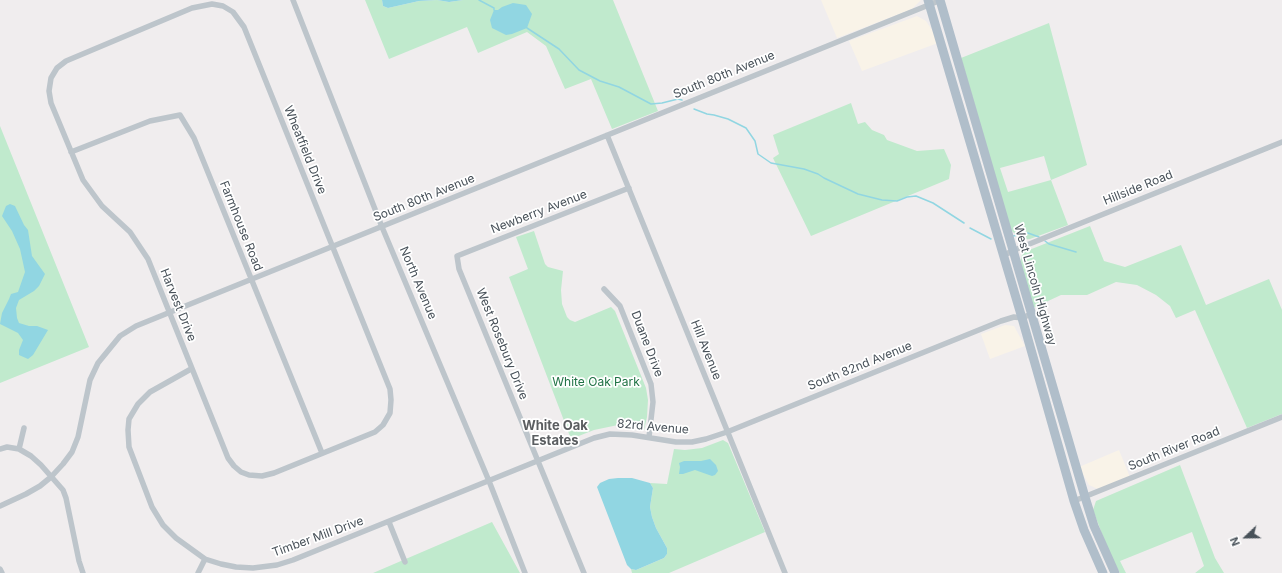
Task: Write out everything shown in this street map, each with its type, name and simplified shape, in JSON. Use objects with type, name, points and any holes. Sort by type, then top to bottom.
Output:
[{"type":"main road","name":"West Lincoln Highway","points":[[940,0],[1085,497],[1094,526],[1115,573]]},
{"type":"main road","name":"West Lincoln Highway","points":[[929,3],[1022,318],[1074,501],[1084,530],[1103,573]]},
{"type":"street","name":"North Avenue","points":[[293,0],[382,227],[489,481],[525,573]]},
{"type":"street","name":"South 80th Avenue","points":[[0,506],[26,494],[51,477],[63,464],[72,452],[78,437],[90,380],[98,363],[120,336],[136,326],[929,3],[940,0]]},
{"type":"street","name":"Wheatfield Drive","points":[[51,78],[57,68],[78,54],[192,8],[212,4],[223,6],[233,12],[244,26],[390,389],[390,413],[383,425],[375,432],[322,453]]},
{"type":"street","name":"Harvest Drive","points":[[51,78],[49,91],[51,103],[83,180],[102,206],[130,232],[148,259],[191,369],[230,462],[237,469],[249,475],[258,476],[266,475],[322,453]]},
{"type":"street","name":"Farmhouse Road","points":[[71,152],[150,121],[180,115],[194,138],[322,453]]},
{"type":"street","name":"Hill Avenue","points":[[607,135],[785,573]]},
{"type":"street","name":"Hillside Road","points":[[1003,256],[1012,251],[1282,142]]},
{"type":"street","name":"Newberry Avenue","points":[[457,256],[629,188]]},
{"type":"street","name":"West Rosebury Drive","points":[[457,256],[459,269],[584,573]]},
{"type":"street","name":"Duane Drive","points":[[604,289],[620,306],[651,384],[653,402],[649,437]]},
{"type":"street","name":"South 82nd Avenue","points":[[727,432],[1001,321],[1014,317],[1022,318],[1031,314]]},
{"type":"street","name":"Timber Mill Drive","points":[[191,369],[150,392],[138,404],[129,419],[128,447],[152,506],[163,525],[176,538],[205,559],[236,567],[253,568],[277,565],[389,522],[489,481]]},
{"type":"street","name":"South River Road","points":[[1074,501],[1282,417]]},
{"type":"street","points":[[19,449],[24,428]]},
{"type":"street","name":"82rd Avenue","points":[[489,481],[594,438],[610,434],[649,437],[676,442],[692,442],[727,432]]},
{"type":"street","points":[[0,449],[7,447],[19,449],[31,456],[62,490],[66,498],[79,562],[83,573]]},
{"type":"street","points":[[389,522],[405,562]]},
{"type":"street","points":[[198,573],[205,559]]},
{"type":"street","points":[[0,569],[2,573]]},
{"type":"shaded area","points":[[821,0],[921,0],[912,9],[837,38]]},
{"type":"shaded area","points":[[917,16],[926,21],[938,43],[862,71],[849,41]]},
{"type":"shaded area","points":[[1005,325],[1014,326],[1025,346],[990,359],[981,334]]},
{"type":"shaded area","points":[[1119,450],[1130,477],[1098,489],[1089,485],[1079,467]]},
{"type":"green space","points":[[365,0],[382,0],[383,6],[388,8],[419,1],[437,0],[449,2],[463,0],[613,0],[658,111],[612,129],[591,79],[565,89],[546,46],[527,32],[478,53],[467,27],[389,59]]},
{"type":"green space","points":[[1049,23],[1087,165],[1051,180],[1068,225],[1030,239],[1021,240],[1011,230],[961,58]],"holes":[[[1044,156],[1051,180],[1008,192],[1000,168]]]},
{"type":"green space","points":[[851,103],[858,124],[865,122],[872,130],[884,135],[887,140],[917,151],[944,149],[951,165],[949,179],[811,236],[773,158],[779,154],[773,135]]},
{"type":"green space","points":[[0,126],[89,347],[0,383]]},
{"type":"green space","points":[[1090,226],[1104,261],[1125,267],[1181,245],[1206,305],[1269,279],[1282,310],[1282,414],[1247,428],[1195,310],[1176,318],[1170,306],[1156,295],[1137,285],[1116,282],[1087,295],[1061,295],[1033,308],[1021,266],[1021,257],[1024,252]]},
{"type":"green space","name":"White Oak Park","points":[[534,231],[545,264],[548,267],[563,271],[561,290],[562,304],[567,317],[570,320],[575,322],[611,307],[615,311],[646,388],[648,400],[647,417],[644,430],[618,425],[594,430],[571,439],[509,277],[528,269],[516,237]]},
{"type":"green space","points":[[723,440],[728,443],[765,532],[669,573],[632,573],[631,569],[636,570],[664,558],[667,554],[667,548],[652,517],[650,507],[653,488],[650,483],[667,484],[674,449],[685,450],[702,448]]},
{"type":"green space","points":[[1180,465],[1215,558],[1224,573],[1195,573],[1204,566],[1192,532],[1120,561],[1126,573],[1120,573],[1110,555],[1093,510],[1096,501]]},
{"type":"green space","points":[[492,522],[520,573],[373,573]]},
{"type":"water","points":[[382,0],[437,0],[419,1],[388,8],[383,6]]},
{"type":"water","points":[[437,0],[463,0],[449,2]]},
{"type":"water","points":[[513,3],[526,5],[532,14],[527,28],[506,35],[492,28],[490,20],[494,10],[498,10]]},
{"type":"water","points":[[10,204],[15,206],[28,230],[32,256],[45,274],[39,286],[34,291],[19,300],[16,308],[19,323],[29,326],[37,326],[48,330],[33,355],[28,359],[19,355],[19,350],[23,340],[18,333],[0,324],[2,313],[11,294],[18,292],[25,272],[20,249],[12,231],[2,216],[6,206]]},
{"type":"water","points":[[710,459],[716,465],[718,471],[715,475],[712,476],[695,470],[679,474],[679,463],[684,461],[701,461]]},
{"type":"water","points":[[632,478],[650,483],[653,488],[650,507],[652,517],[667,548],[667,554],[664,558],[636,570],[631,569],[627,565],[597,487],[600,483],[609,479]]},
{"type":"waterway","points":[[479,0],[494,8],[494,10]]},
{"type":"waterway","points":[[527,28],[559,49],[579,70],[600,81],[619,87],[651,104],[678,99],[682,100]]},
{"type":"waterway","points":[[694,109],[728,119],[746,128],[755,141],[758,154],[771,163],[804,169],[818,174],[858,194],[882,200],[897,201],[907,197],[916,196],[933,203],[964,223]]},
{"type":"waterway","points":[[970,228],[991,239]]},
{"type":"waterway","points":[[1013,236],[1028,233],[1039,237]]},
{"type":"waterway","points":[[1045,241],[1049,244],[1076,252]]},
{"type":"district","name":"White Oak Estates","points":[[555,434]]}]
